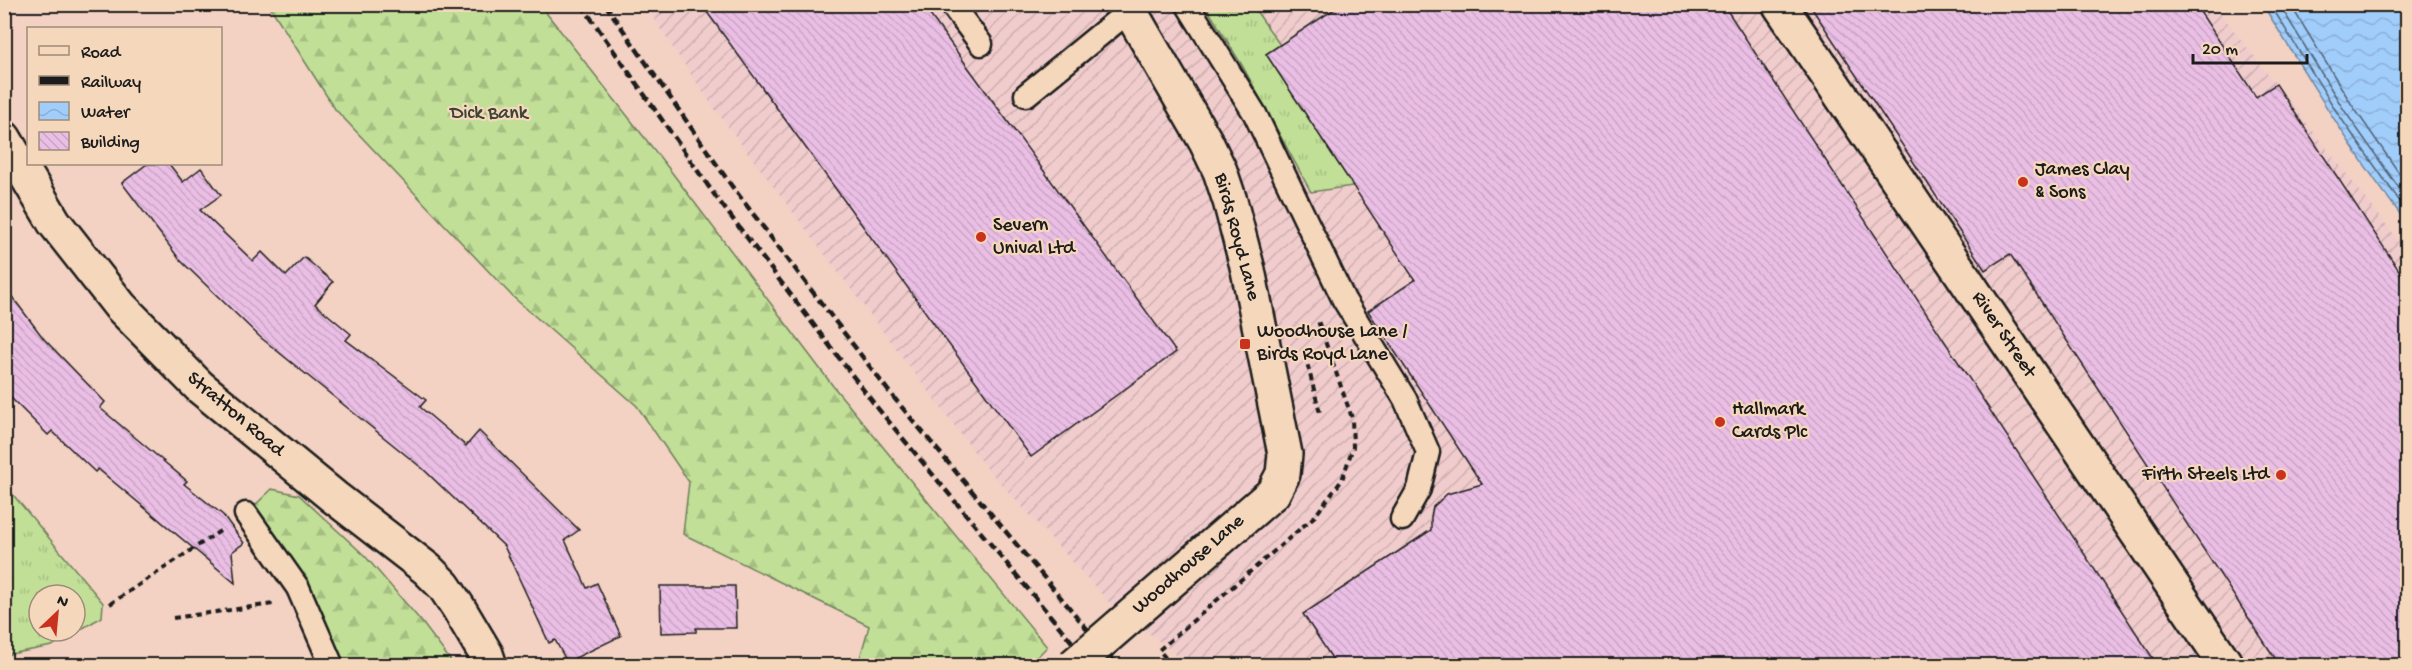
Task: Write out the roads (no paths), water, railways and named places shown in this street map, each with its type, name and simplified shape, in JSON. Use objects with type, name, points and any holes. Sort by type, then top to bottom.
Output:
[{"type":"street","name":"River Street","points":[[1779,4],[2227,666]]},
{"type":"street","name":"Birds Royd Lane","points":[[1128,7],[1206,142],[1220,171],[1248,270],[1285,454]]},
{"type":"street","name":"Stratton Road","points":[[4,138],[54,222],[120,306],[200,387],[334,497],[427,569],[444,586],[458,607],[486,654],[490,666]]},
{"type":"street","name":"Woodhouse Lane","points":[[1073,666],[1273,493],[1283,474],[1285,454]]},
{"type":"lane","points":[[951,4],[981,44]]},
{"type":"lane","points":[[1187,4],[1255,114],[1344,300],[1405,399],[1428,452],[1419,489],[1402,519]]},
{"type":"lane","points":[[1026,95],[1128,7]]},
{"type":"lane","points":[[246,514],[298,588],[332,666]]},
{"type":"water","points":[[2263,5],[2407,5],[2407,223],[2350,143]]},
{"type":"railway","points":[[581,4],[716,197],[875,405],[1092,666]]},
{"type":"railway","points":[[605,4],[731,185],[890,393],[1118,666]]},
{"type":"place","name":"James Clay & Sons","points":[[2023,182]]},
{"type":"place","name":"Severn Unival Ltd","points":[[981,237]]},
{"type":"place","name":"Woodhouse Lane / Birds Royd Lane","points":[[1245,344]]},
{"type":"place","name":"Hallmark Cards Plc","points":[[1720,422]]},
{"type":"place","name":"Firth Steels Ltd","points":[[2281,475]]},
{"type":"park label","name":"Dick Bank","points":[[489,114]]}]
